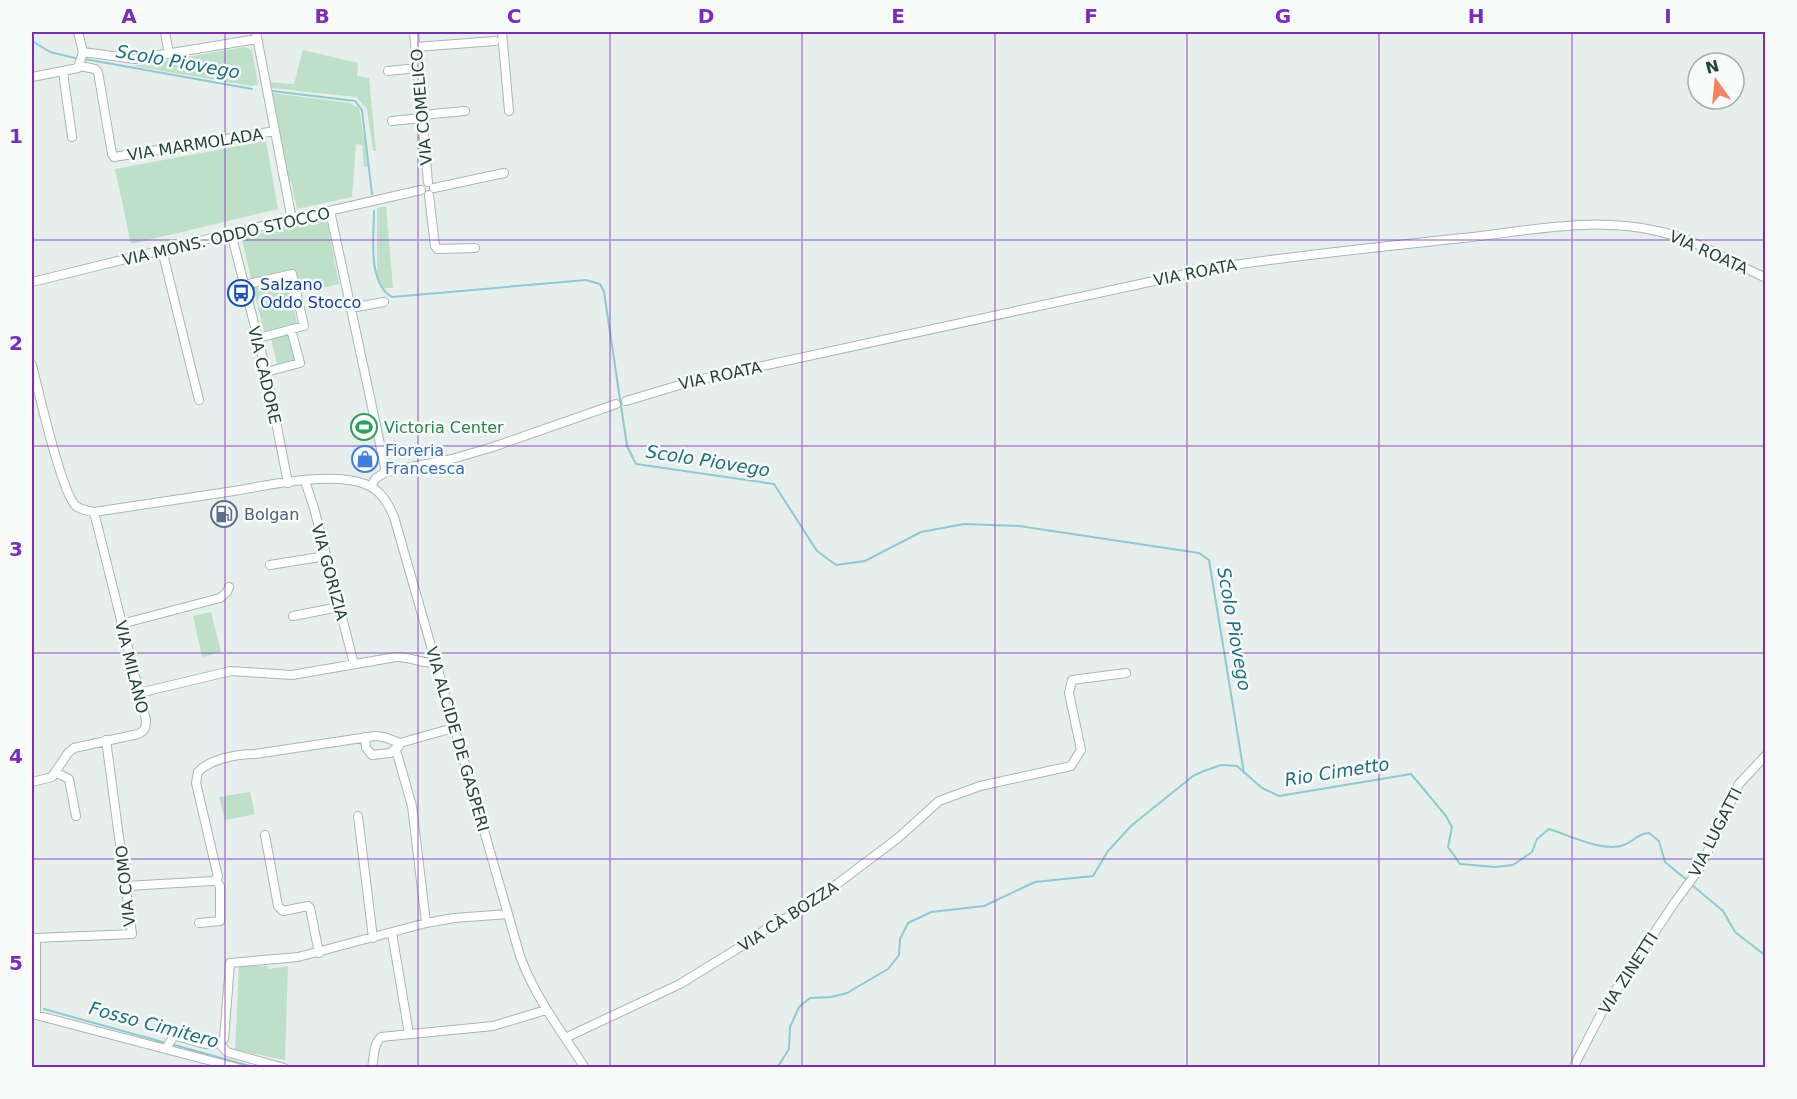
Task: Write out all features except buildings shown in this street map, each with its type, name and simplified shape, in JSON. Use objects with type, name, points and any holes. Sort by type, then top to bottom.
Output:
[{"type":"street","points":[[78,32],[81,59]]},
{"type":"street","points":[[165,32],[169,54]]},
{"type":"street","name":"VIA COMELICO","points":[[414,32],[434,243],[436,249],[476,248]]},
{"type":"street","points":[[502,32],[509,111]]},
{"type":"street","points":[[32,77],[76,69],[88,51],[128,60],[169,54],[256,35],[292,220]]},
{"type":"street","points":[[416,47],[495,41]]},
{"type":"street","name":"VIA MARMOLADA","points":[[81,59],[98,72],[114,157],[275,131]]},
{"type":"street","points":[[388,71],[418,68]]},
{"type":"street","points":[[63,72],[72,137]]},
{"type":"street","points":[[392,121],[465,111]]},
{"type":"street","name":"VIA COMELICO","points":[[428,189],[504,173]]},
{"type":"street","name":"VIA MONS. ODDO STOCCO","points":[[32,282],[231,233],[428,189]]},
{"type":"street","points":[[330,212],[386,472]]},
{"type":"street","name":"VIA ROATA","points":[[626,400],[693,381],[1214,268],[1287,257],[1477,237],[1571,224],[1621,225],[1675,235],[1766,278]]},
{"type":"street","name":"VIA CADORE","points":[[231,233],[266,372],[288,483]]},
{"type":"street","points":[[162,250],[199,400]]},
{"type":"street","points":[[244,285],[292,274],[304,326],[258,338]]},
{"type":"street","points":[[351,308],[384,302]]},
{"type":"street","points":[[266,372],[300,363],[291,329]]},
{"type":"street","points":[[32,365],[64,486],[76,506],[94,512],[305,481],[350,480],[371,486],[376,478],[386,472],[452,459],[493,447],[616,404]]},
{"type":"street","name":"VIA GORIZIA","points":[[305,481],[354,664]]},
{"type":"street","name":"VIA ALCIDE DE GASPERI","points":[[371,486],[386,500],[394,517],[453,728],[526,972],[546,1010],[585,1068]]},
{"type":"street","name":"VIA MILANO","points":[[32,782],[49,778],[74,748],[138,734],[144,730],[146,720],[94,512]]},
{"type":"street","points":[[270,565],[326,556]]},
{"type":"street","points":[[122,624],[220,598],[230,587]]},
{"type":"street","points":[[293,616],[339,607]]},
{"type":"street","points":[[139,693],[231,671],[292,675],[402,657],[436,662]]},
{"type":"street","name":"VIA CÀ BOZZA","points":[[565,1038],[680,984],[770,926],[804,909],[898,838],[939,801],[980,786],[1071,766],[1081,750],[1069,693],[1072,680],[1126,673]]},
{"type":"street","points":[[365,737],[366,747],[372,755],[386,754],[398,746],[453,728]]},
{"type":"street","points":[[216,880],[218,875],[196,783],[196,776],[200,769],[240,754],[255,754],[380,736],[398,746],[412,806],[426,923]]},
{"type":"street","name":"VIA COMO","points":[[34,1015],[36,938],[132,934],[106,740]]},
{"type":"street","name":"VIA LUGATTI","points":[[1690,882],[1707,854],[1739,784],[1766,755]]},
{"type":"street","points":[[55,772],[69,778],[76,816]]},
{"type":"street","points":[[358,816],[373,938]]},
{"type":"street","points":[[265,835],[278,906],[283,911],[308,906],[310,908],[319,953]]},
{"type":"street","points":[[126,886],[216,880]]},
{"type":"street","points":[[199,923],[220,921],[220,886],[216,880]]},
{"type":"street","name":"VIA ZINETTI","points":[[1573,1068],[1605,1006],[1690,882]]},
{"type":"street","points":[[34,1015],[162,1049],[177,1036],[208,1045],[219,1043],[224,1039],[230,963],[277,960],[319,953],[426,923],[454,918],[508,914]]},
{"type":"street","points":[[392,933],[409,1035]]},
{"type":"street","points":[[372,1068],[378,1039],[386,1036],[493,1026],[546,1010]]},
{"type":"street","points":[[219,1043],[227,1052],[284,1068]]},
{"type":"street","points":[[168,1044],[238,1068]]},
{"type":"green space","points":[[245,47],[252,50],[258,85],[251,86],[133,66]]},
{"type":"green space","points":[[303,50],[358,63],[357,76],[369,78],[376,151],[373,151],[367,109],[356,97],[271,88],[269,82],[294,84]]},
{"type":"green space","points":[[272,93],[350,103],[359,108],[369,166],[364,167],[362,145],[356,144],[352,197],[297,209],[291,181],[288,181]]},
{"type":"green space","points":[[266,141],[278,209],[131,244],[115,169]]},
{"type":"green space","points":[[386,206],[393,288],[383,288],[377,276],[377,208]]},
{"type":"green space","points":[[325,219],[339,284],[301,293],[296,271],[252,282],[242,240],[244,237]]},
{"type":"green space","points":[[286,278],[297,323],[264,331],[253,287]]},
{"type":"green space","points":[[289,335],[294,360],[277,364],[271,339]]},
{"type":"green space","points":[[211,612],[221,652],[202,657],[193,616]]},
{"type":"green space","points":[[250,792],[255,814],[225,820],[219,797]]},
{"type":"green space","points":[[239,966],[268,966],[269,969],[288,966],[285,1060],[235,1050]]},
{"type":"waterway","name":"Scolo Piovego","points":[[32,41],[50,52],[79,59]]},
{"type":"waterway","name":"Scolo Piovego","points":[[84,59],[252,89]]},
{"type":"waterway","name":"Scolo Piovego","points":[[272,91],[355,101],[362,110],[372,194]]},
{"type":"waterway","name":"Scolo Piovego","points":[[374,211],[375,270],[384,290],[392,297],[586,280],[600,284],[604,292],[627,446],[636,464],[774,484],[817,551],[836,565],[865,561],[921,532],[964,524],[1019,526],[1199,553],[1209,560],[1244,773]]},
{"type":"waterway","name":"Rio Cimetto","points":[[777,1068],[789,1049],[790,1027],[799,1007],[810,998],[831,997],[847,993],[888,969],[899,955],[900,939],[908,923],[931,912],[984,906],[1035,882],[1093,876],[1108,851],[1131,826],[1193,776],[1221,765],[1237,766],[1262,788],[1279,796],[1411,774],[1446,816],[1452,827],[1448,847],[1460,864],[1495,867],[1513,865],[1532,852],[1537,839],[1549,829],[1607,847],[1624,845],[1642,834],[1649,833],[1659,841],[1665,862],[1688,881]]},
{"type":"waterway","name":"Rio Cimetto","points":[[1692,885],[1723,911],[1735,932],[1766,956]]},
{"type":"waterway","name":"Fosso Cimitero","points":[[44,1009],[166,1043]]},
{"type":"waterway","name":"Fosso Cimitero","points":[[171,1044],[257,1068]]},
{"type":"place","name":"Salzano Oddo Stocco","points":[[241,293]]},
{"type":"place","name":"Victoria Center","points":[[364,427]]},
{"type":"place","name":"Fioreria Francesca","points":[[365,459]]},
{"type":"place","name":"Bolgan","points":[[224,514]]}]
